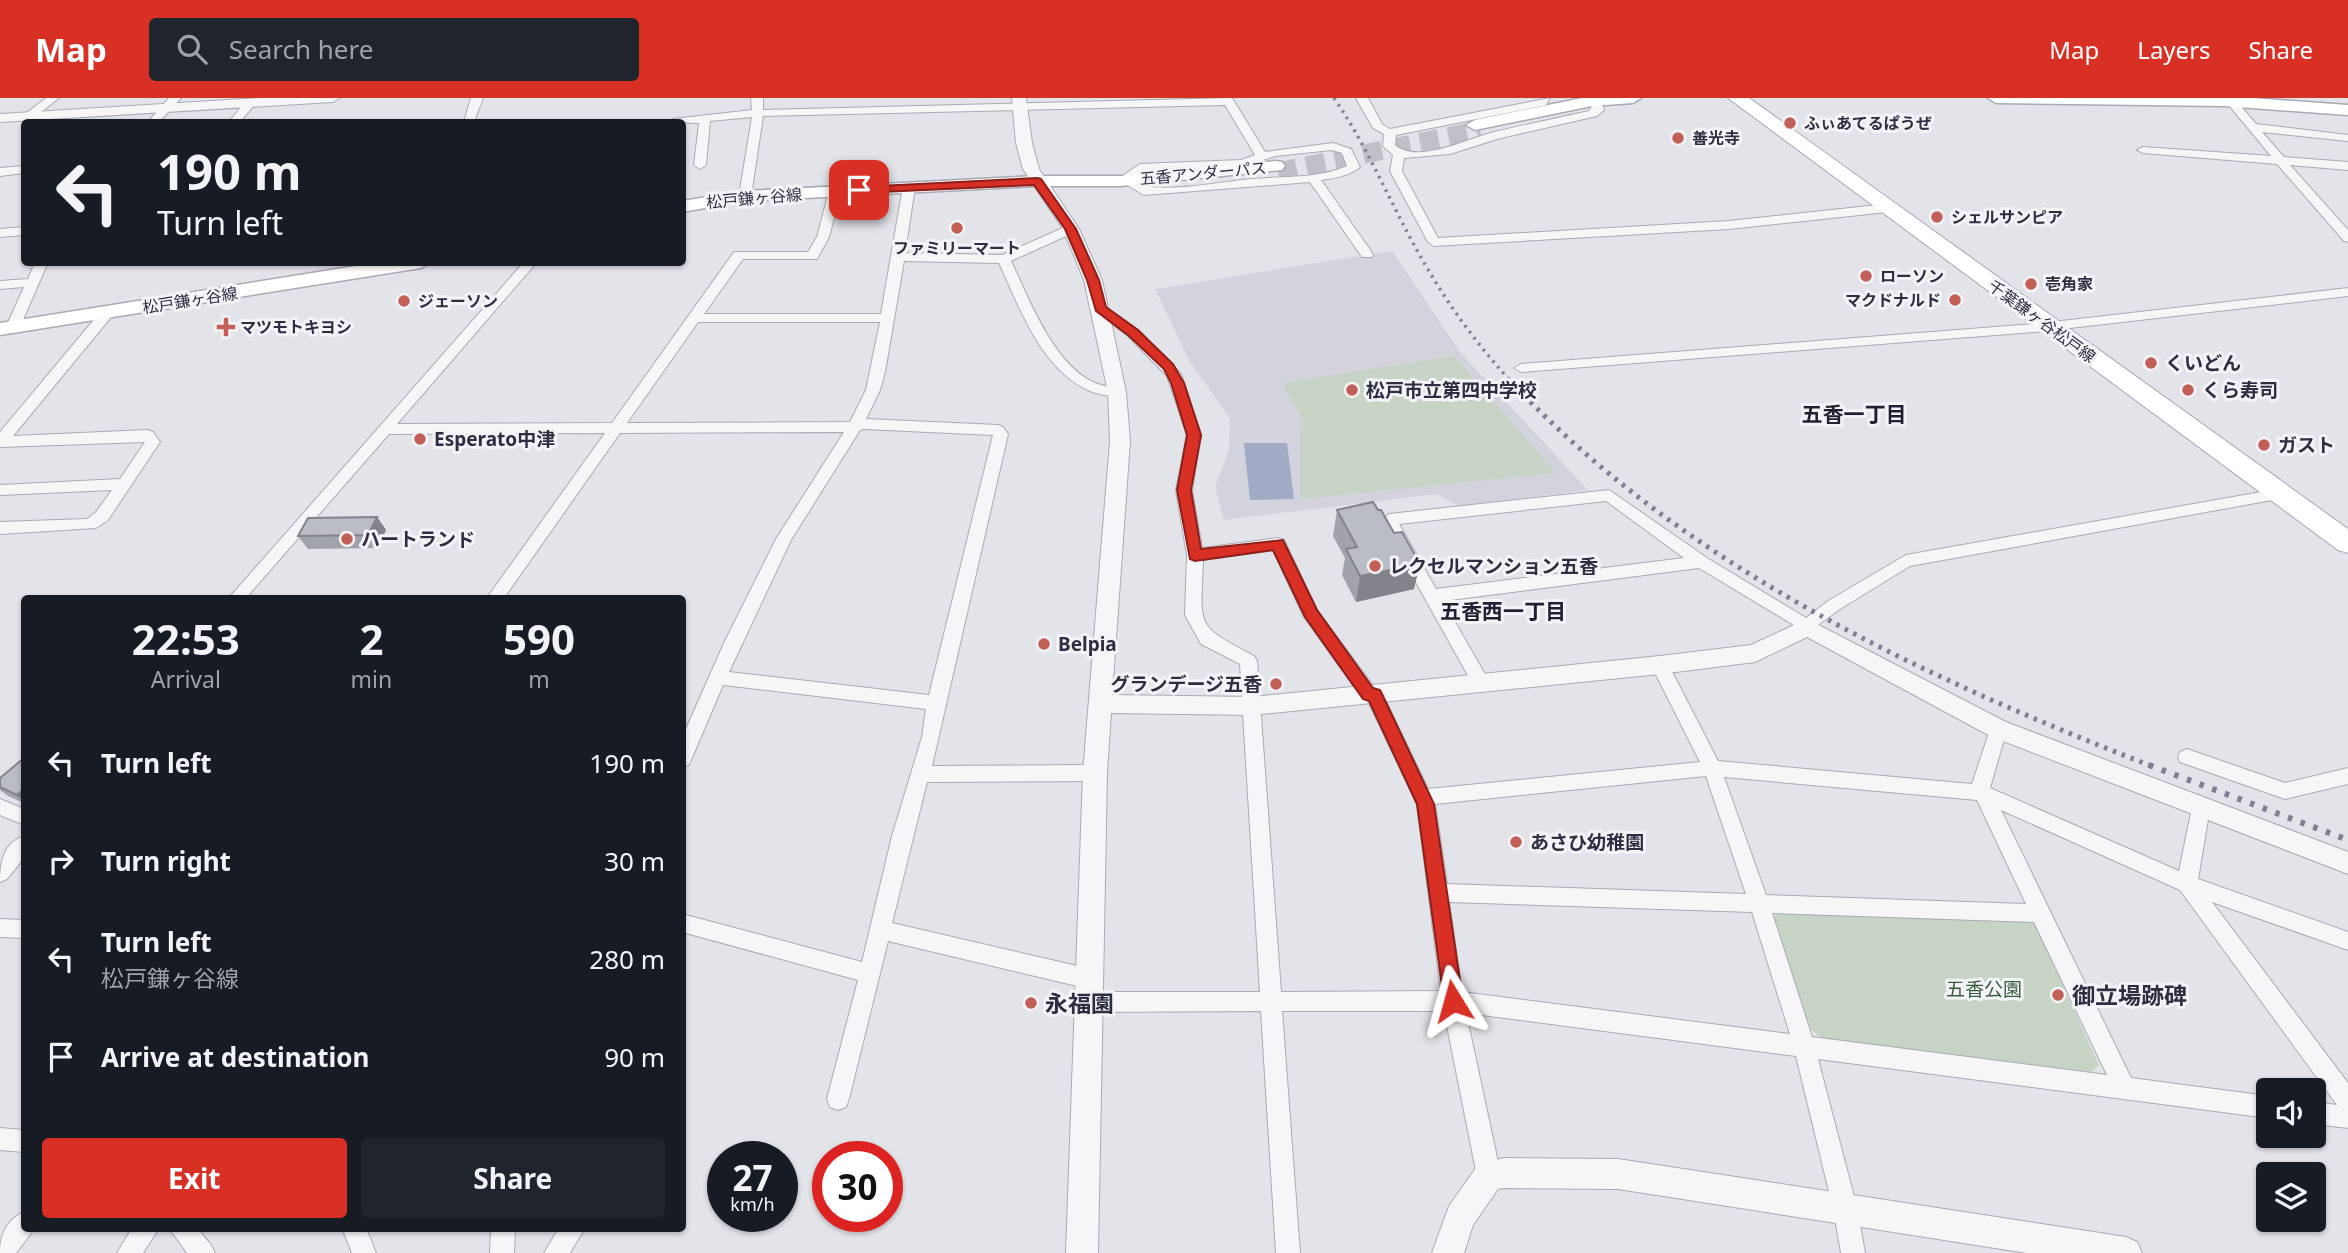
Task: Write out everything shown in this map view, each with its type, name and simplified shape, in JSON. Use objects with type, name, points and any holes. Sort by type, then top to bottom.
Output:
[{"type":"main road","points":[[1477,127],[1593,103],[1632,98]]},
{"type":"main road","name":"千葉鎌ヶ谷松戸線","points":[[1737,98],[2278,494],[2345,538]]},
{"type":"main road","points":[[1996,98],[2225,100],[2348,110]]},
{"type":"main road","name":"五香アンダーパス","points":[[1127,181],[1173,182],[1272,165]]},
{"type":"main road","name":"松戸鎌ヶ谷線","points":[[686,205],[745,196],[835,191],[1037,181],[1127,181]]},
{"type":"main road","name":"松戸鎌ヶ谷線","points":[[7,328],[384,266]]},
{"type":"street","points":[[28,117],[53,98]]},
{"type":"street","points":[[0,118],[170,104],[249,104],[333,98]]},
{"type":"street","points":[[470,119],[477,98]]},
{"type":"street","points":[[745,196],[758,113],[757,98]]},
{"type":"street","points":[[1362,98],[1377,126],[1390,133],[1457,117],[1476,117],[1542,103],[1544,98]]},
{"type":"street","points":[[686,120],[758,113],[1020,102],[1227,100],[1272,165],[1317,146],[1333,146],[1347,151],[1354,162],[1353,167],[1314,178],[1144,191],[1127,181]]},
{"type":"street","points":[[2225,100],[2252,127],[2348,238]]},
{"type":"street","points":[[1020,102],[1024,143],[1037,181],[1070,229],[1093,280],[1117,392],[1120,440],[1095,773],[1082,1253]]},
{"type":"street","points":[[1390,133],[1390,148],[1399,155],[1425,155],[1479,144],[1493,136],[1593,114],[1598,110],[1593,103]]},
{"type":"street","points":[[156,119],[170,104]]},
{"type":"street","points":[[236,119],[249,104]]},
{"type":"street","points":[[700,165],[705,118]]},
{"type":"street","points":[[2252,127],[2348,138]]},
{"type":"street","points":[[2143,150],[2278,158],[2348,166]]},
{"type":"street","points":[[1399,155],[1396,171],[1434,242],[1729,225],[1887,208]]},
{"type":"street","points":[[0,172],[21,170]]},
{"type":"street","points":[[1314,178],[1367,254]]},
{"type":"street","points":[[686,751],[733,643],[784,539],[855,427],[878,372],[909,187]]},
{"type":"street","points":[[497,595],[739,256],[812,256],[823,237],[835,191]]},
{"type":"street","points":[[898,257],[1004,259],[1070,229]]},
{"type":"street","points":[[0,233],[21,232]]},
{"type":"street","points":[[1004,259],[1044,343],[1061,362],[1094,390],[1117,392]]},
{"type":"street","points":[[7,328],[40,266]]},
{"type":"street","points":[[240,595],[528,266]]},
{"type":"street","points":[[0,285],[33,282]]},
{"type":"street","points":[[1521,368],[2049,327],[2348,292]]},
{"type":"street","points":[[1101,309],[1133,333],[1169,367],[1177,383],[1194,435],[1184,490],[1195,555],[1193,615],[1198,627],[1218,646],[1248,661],[1288,1253]]},
{"type":"street","points":[[0,442],[107,313]]},
{"type":"street","points":[[694,318],[887,318]]},
{"type":"street","points":[[385,429],[855,427],[863,424],[998,430],[1001,434],[921,774],[902,836],[838,1099]]},
{"type":"street","points":[[0,442],[148,435],[153,442],[102,516],[90,524],[0,528]]},
{"type":"street","points":[[0,490],[124,484]]},
{"type":"street","points":[[1100,704],[1253,706],[1755,653],[1777,645],[1807,627],[1834,606],[1906,561],[2278,494]]},
{"type":"street","points":[[1482,683],[1389,520],[1609,495],[1701,562],[1807,627],[1998,729],[2348,863]]},
{"type":"street","points":[[1195,555],[1278,544],[1310,613],[1372,694],[1423,797],[1453,1001],[1489,1177]]},
{"type":"street","points":[[1431,596],[1701,562]]},
{"type":"street","points":[[1660,665],[1712,768],[1759,904],[1804,1046],[1845,1208],[1853,1253]]},
{"type":"street","points":[[720,678],[936,703]]},
{"type":"street","points":[[1998,729],[1981,792],[2124,1087]]},
{"type":"street","points":[[2187,757],[2285,791],[2348,776]]},
{"type":"street","points":[[1423,797],[1712,768],[1981,792],[2187,884],[2348,941]]},
{"type":"street","points":[[921,774],[1095,773]]},
{"type":"street","points":[[0,807],[21,816]]},
{"type":"street","points":[[2201,808],[2187,884],[2348,1101]]},
{"type":"street","points":[[0,873],[21,848]]},
{"type":"street","points":[[1438,893],[2040,913]]},
{"type":"street","points":[[686,924],[870,974]]},
{"type":"street","points":[[0,928],[21,929]]},
{"type":"street","points":[[881,930],[1090,991],[1272,1000],[1453,1001],[2256,1105]]},
{"type":"street","points":[[2326,1114],[2348,1117]]},
{"type":"street","points":[[0,1139],[21,1141]]},
{"type":"street","points":[[1448,1253],[1460,1217],[1489,1177],[1504,1173],[1618,1174],[2126,1253]]},
{"type":"street","points":[[1,1253],[21,1228]]},
{"type":"street","points":[[130,1253],[144,1232]]},
{"type":"street","points":[[185,1232],[203,1253]]},
{"type":"street","points":[[356,1232],[364,1253]]},
{"type":"street","points":[[502,1232],[502,1253]]},
{"type":"street","points":[[556,1253],[570,1232]]},
{"type":"shaded area","name":"松戸市立第四中学校","points":[[1392,251],[1460,352],[1588,490],[1459,506],[1436,494],[1224,520],[1215,487],[1229,450],[1230,419],[1189,360],[1155,289]]},
{"type":"green space","points":[[1454,356],[1556,473],[1300,499],[1301,416],[1282,383]]},
{"type":"green space","name":"五香公園","points":[[1780,911],[2034,922],[2099,1065],[2092,1072],[1821,1038],[1806,1025],[1772,918]]},
{"type":"water","points":[[1244,443],[1287,443],[1294,499],[1250,500]]},
{"type":"building","points":[[1373,502],[1378,510],[1381,510],[1394,533],[1402,532],[1420,564],[1360,576],[1346,549],[1357,547],[1337,510]]},
{"type":"building","points":[[377,517],[368,535],[298,536],[308,518]]},
{"type":"building","points":[[21,760],[21,792],[17,795],[0,787],[0,778]]},
{"type":"tunnel","points":[[1278,172],[1480,130]]},
{"type":"railway","points":[[1334,98],[1366,151],[1436,283],[1461,320],[1519,390]]},
{"type":"railway","points":[[1519,390],[1584,453],[1657,511],[1734,564],[1814,612],[1897,656],[1982,696],[2154,767]]},
{"type":"railway","points":[[2149,765],[2348,840]]},
{"type":"place","name":"ふぃあてるぱうぜ","points":[[1790,123]]},
{"type":"place","name":"善光寺","points":[[1678,138]]},
{"type":"place","name":"シェルサンピア","points":[[1937,217]]},
{"type":"place","name":"ファミリーマート","points":[[957,228]]},
{"type":"place","name":"ローソン","points":[[1866,276]]},
{"type":"place","name":"壱角家","points":[[2031,284]]},
{"type":"place","name":"マクドナルド","points":[[1955,300]]},
{"type":"place","name":"ジェーソン","points":[[404,301]]},
{"type":"place","name":"マツモトキヨシ","points":[[226,327]]},
{"type":"place","name":"くいどん","points":[[2151,363]]},
{"type":"place","name":"松戸市立第四中学校","points":[[1352,390]]},
{"type":"place","name":"くら寿司","points":[[2188,390]]},
{"type":"place","name":"Esperato中津","points":[[420,439]]},
{"type":"place","name":"ガスト","points":[[2264,445]]},
{"type":"place","name":"ハートランド","points":[[347,539]]},
{"type":"place","name":"レクセルマンション五香","points":[[1375,566]]},
{"type":"place","name":"Belpia","points":[[1044,644]]},
{"type":"place","name":"グランデージ五香","points":[[1276,684]]},
{"type":"place","name":"あさひ幼稚園","points":[[1516,842]]},
{"type":"place","name":"御立場跡碑","points":[[2058,995]]},
{"type":"place","name":"永福園","points":[[1031,1003]]},
{"type":"district","name":"五香一丁目","points":[[1854,414]]},
{"type":"district","name":"五香西一丁目","points":[[1503,611]]},
{"type":"route","points":[[859,190],[1037,181],[1070,229],[1093,280],[1101,309],[1133,333],[1174,374],[1194,435],[1184,490],[1195,555],[1278,544],[1310,613],[1369,694],[1374,694],[1426,804],[1453,1001]]}]
